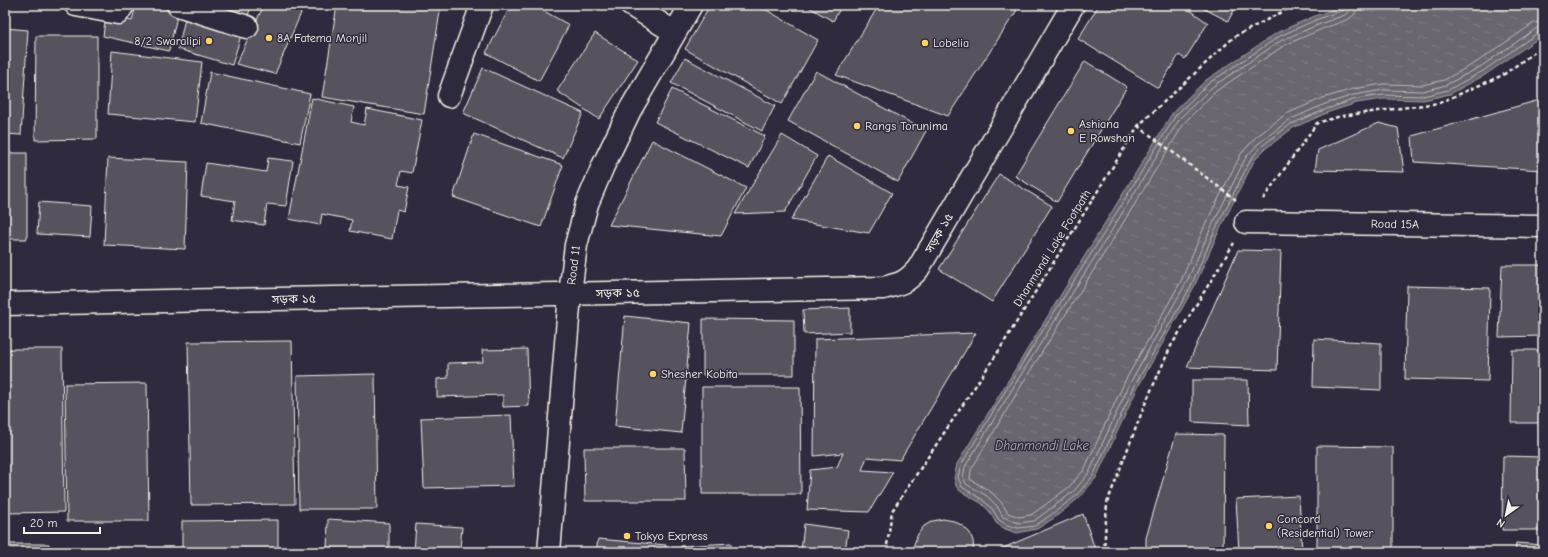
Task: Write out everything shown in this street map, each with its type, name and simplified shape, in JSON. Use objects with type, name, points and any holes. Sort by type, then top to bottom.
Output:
[{"type":"street","points":[[76,5],[118,13],[123,5]]},
{"type":"street","points":[[178,5],[247,27]]},
{"type":"street","points":[[450,96],[482,5]]},
{"type":"street","points":[[631,5],[674,32]]},
{"type":"street","name":"Road 11","points":[[549,552],[570,294],[576,245],[587,204],[630,110],[691,5]]},
{"type":"street","name":"সড়ক ১৫","points":[[5,304],[883,288],[898,285],[909,279],[918,269],[1072,5]]},
{"type":"street","name":"Road 15A","points":[[1246,222],[1543,226]]},
{"type":"path","name":"Dhanmondi Lake Footpath","points":[[886,552],[892,511],[998,352],[1138,126],[1234,38],[1295,5]]},
{"type":"path","points":[[1104,552],[1107,503],[1145,404],[1171,346],[1246,222],[1317,123],[1341,116],[1439,103],[1503,75],[1543,46]]},
{"type":"path","points":[[1138,126],[1238,201]]},
{"type":"water","name":"Dhanmondi Lake","points":[[1347,5],[1543,5],[1543,35],[1485,75],[1450,94],[1424,100],[1383,99],[1357,103],[1329,112],[1293,128],[1265,149],[1254,161],[1219,231],[1194,287],[1138,387],[1096,478],[1079,498],[1054,518],[1037,529],[1017,533],[1005,529],[996,523],[990,512],[981,503],[960,491],[956,486],[954,478],[957,464],[1173,112],[1206,80],[1278,32],[1317,15]]},
{"type":"building","points":[[136,5],[157,5],[178,12],[169,51],[103,36],[106,14],[132,21]]},
{"type":"building","points":[[202,5],[251,5],[247,20]]},
{"type":"building","name":"8A Fatema Monjil","points":[[264,5],[285,5],[301,13],[275,74],[236,64]]},
{"type":"building","points":[[337,5],[441,5],[424,114],[322,97]]},
{"type":"building","points":[[511,5],[533,5],[569,25],[539,81],[486,53]]},
{"type":"building","points":[[710,5],[758,5],[818,40],[782,104],[685,49]]},
{"type":"building","points":[[805,5],[842,5],[833,21]]},
{"type":"building","name":"Lobelia","points":[[879,5],[1009,5],[1017,10],[948,116],[836,75]]},
{"type":"building","points":[[1099,5],[1183,5],[1208,23],[1185,59],[1179,55],[1158,88],[1078,39]]},
{"type":"building","points":[[1197,5],[1237,5],[1228,21]]},
{"type":"building","name":"8/2 Swaralipi","points":[[186,14],[242,32],[232,65],[178,49]]},
{"type":"building","points":[[5,28],[28,30],[21,135],[5,134]]},
{"type":"building","points":[[595,33],[638,60],[599,119],[557,91]]},
{"type":"building","points":[[36,36],[97,36],[97,139],[35,140]]},
{"type":"building","points":[[112,51],[202,62],[195,122],[108,114]]},
{"type":"building","points":[[685,58],[775,106],[762,131],[671,83]]},
{"type":"building","name":"Ashiana E Rowshan","points":[[1085,61],[1127,87],[1057,202],[1015,176]]},
{"type":"building","points":[[483,68],[583,113],[563,158],[463,113]]},
{"type":"building","name":"Rangs Torunima","points":[[816,71],[926,131],[898,182],[788,121]]},
{"type":"building","points":[[210,72],[310,94],[300,143],[201,123]]},
{"type":"building","points":[[672,89],[765,136],[749,168],[655,122]]},
{"type":"building","points":[[312,98],[354,107],[351,122],[364,125],[367,109],[422,120],[412,173],[401,171],[398,185],[409,187],[404,212],[397,210],[392,239],[350,231],[352,220],[322,214],[320,225],[289,219]]},
{"type":"building","points":[[1543,99],[1542,170],[1414,162],[1412,136]]},
{"type":"building","points":[[1379,123],[1398,128],[1404,172],[1315,170],[1318,150]]},
{"type":"building","points":[[474,134],[563,165],[541,227],[453,197]]},
{"type":"building","points":[[782,135],[817,156],[785,212],[735,214]]},
{"type":"building","points":[[652,140],[746,188],[721,236],[609,225]]},
{"type":"building","points":[[5,153],[27,153],[27,239],[5,239]]},
{"type":"building","points":[[828,156],[892,193],[869,233],[791,220]]},
{"type":"building","points":[[108,158],[188,162],[185,249],[104,245]]},
{"type":"building","points":[[268,158],[293,161],[286,206],[267,204],[264,225],[232,220],[235,201],[201,196],[206,163],[266,172]]},
{"type":"building","points":[[999,174],[1052,206],[992,302],[939,269]]},
{"type":"building","points":[[39,202],[92,206],[90,237],[37,234]]},
{"type":"building","points":[[1238,250],[1281,251],[1277,370],[1187,367]]},
{"type":"building","points":[[1502,265],[1543,265],[1543,336],[1499,337]]},
{"type":"building","points":[[1407,286],[1490,288],[1488,381],[1405,379]]},
{"type":"building","points":[[850,308],[850,332],[804,334],[803,310]]},
{"type":"building","name":"Shesher Kobita","points":[[625,316],[691,323],[681,433],[615,426]]},
{"type":"building","points":[[703,319],[794,320],[794,375],[703,375]]},
{"type":"building","points":[[976,333],[900,460],[867,457],[862,470],[893,472],[869,512],[807,510],[810,470],[837,467],[843,453],[814,456],[815,339]]},
{"type":"building","points":[[1314,339],[1381,343],[1381,390],[1313,387]]},
{"type":"building","points":[[292,341],[295,504],[191,505],[188,342]]},
{"type":"building","points":[[5,349],[62,349],[64,512],[5,513]]},
{"type":"building","points":[[527,349],[529,406],[503,407],[503,395],[437,397],[437,379],[448,378],[448,363],[483,362],[482,350]]},
{"type":"building","points":[[1512,350],[1543,350],[1543,423],[1511,423]]},
{"type":"building","points":[[375,374],[377,509],[299,509],[297,376]]},
{"type":"building","points":[[1192,380],[1248,380],[1249,425],[1192,422]]},
{"type":"building","points":[[147,383],[149,521],[67,521],[65,384]]},
{"type":"building","points":[[702,387],[800,387],[801,494],[702,494]]},
{"type":"building","points":[[511,415],[514,486],[424,488],[421,418]]},
{"type":"building","points":[[1176,434],[1224,435],[1223,552],[1146,552],[1146,538]]},
{"type":"building","points":[[1317,446],[1393,447],[1393,552],[1317,552]]},
{"type":"building","points":[[584,448],[685,448],[686,501],[585,501]]},
{"type":"building","points":[[1503,456],[1543,457],[1543,530],[1502,530]]},
{"type":"building","name":"Concord (Residential) Tower","points":[[1299,496],[1302,552],[1239,552],[1236,499]]},
{"type":"building","points":[[1083,514],[1096,552],[996,552],[996,551]]},
{"type":"building","points":[[328,519],[389,523],[389,552],[327,552]]},
{"type":"building","points":[[943,519],[954,521],[963,526],[970,533],[973,541],[974,552],[914,552],[914,544],[918,534],[924,526],[933,521]]},
{"type":"building","points":[[278,520],[278,552],[182,552],[182,521]]},
{"type":"building","points":[[416,524],[462,527],[460,548],[472,548],[472,552],[414,552]]},
{"type":"building","points":[[804,524],[848,530],[845,552],[801,552]]},
{"type":"building","points":[[598,539],[666,545],[665,552],[596,552]]},
{"type":"building","points":[[731,543],[731,552],[681,552],[681,546]]},
{"type":"building","points":[[1516,543],[1543,545],[1543,552],[1515,552]]},
{"type":"building","points":[[5,544],[49,544],[49,552],[5,552]]},
{"type":"building","points":[[794,548],[794,552],[753,552]]},
{"type":"building","points":[[854,549],[872,550],[872,552],[854,552]]},
{"type":"place","name":"8A Fatema Monjil","points":[[269,38]]},
{"type":"place","name":"8/2 Swaralipi","points":[[209,41]]},
{"type":"place","name":"Lobelia","points":[[925,43]]},
{"type":"place","name":"Rangs Torunima","points":[[857,126]]},
{"type":"place","name":"Ashiana E Rowshan","points":[[1071,131]]},
{"type":"place","name":"Shesher Kobita","points":[[653,374]]},
{"type":"place","name":"Concord (Residential) Tower","points":[[1269,526]]},
{"type":"place","name":"Tokyo Express","points":[[627,536]]}]
